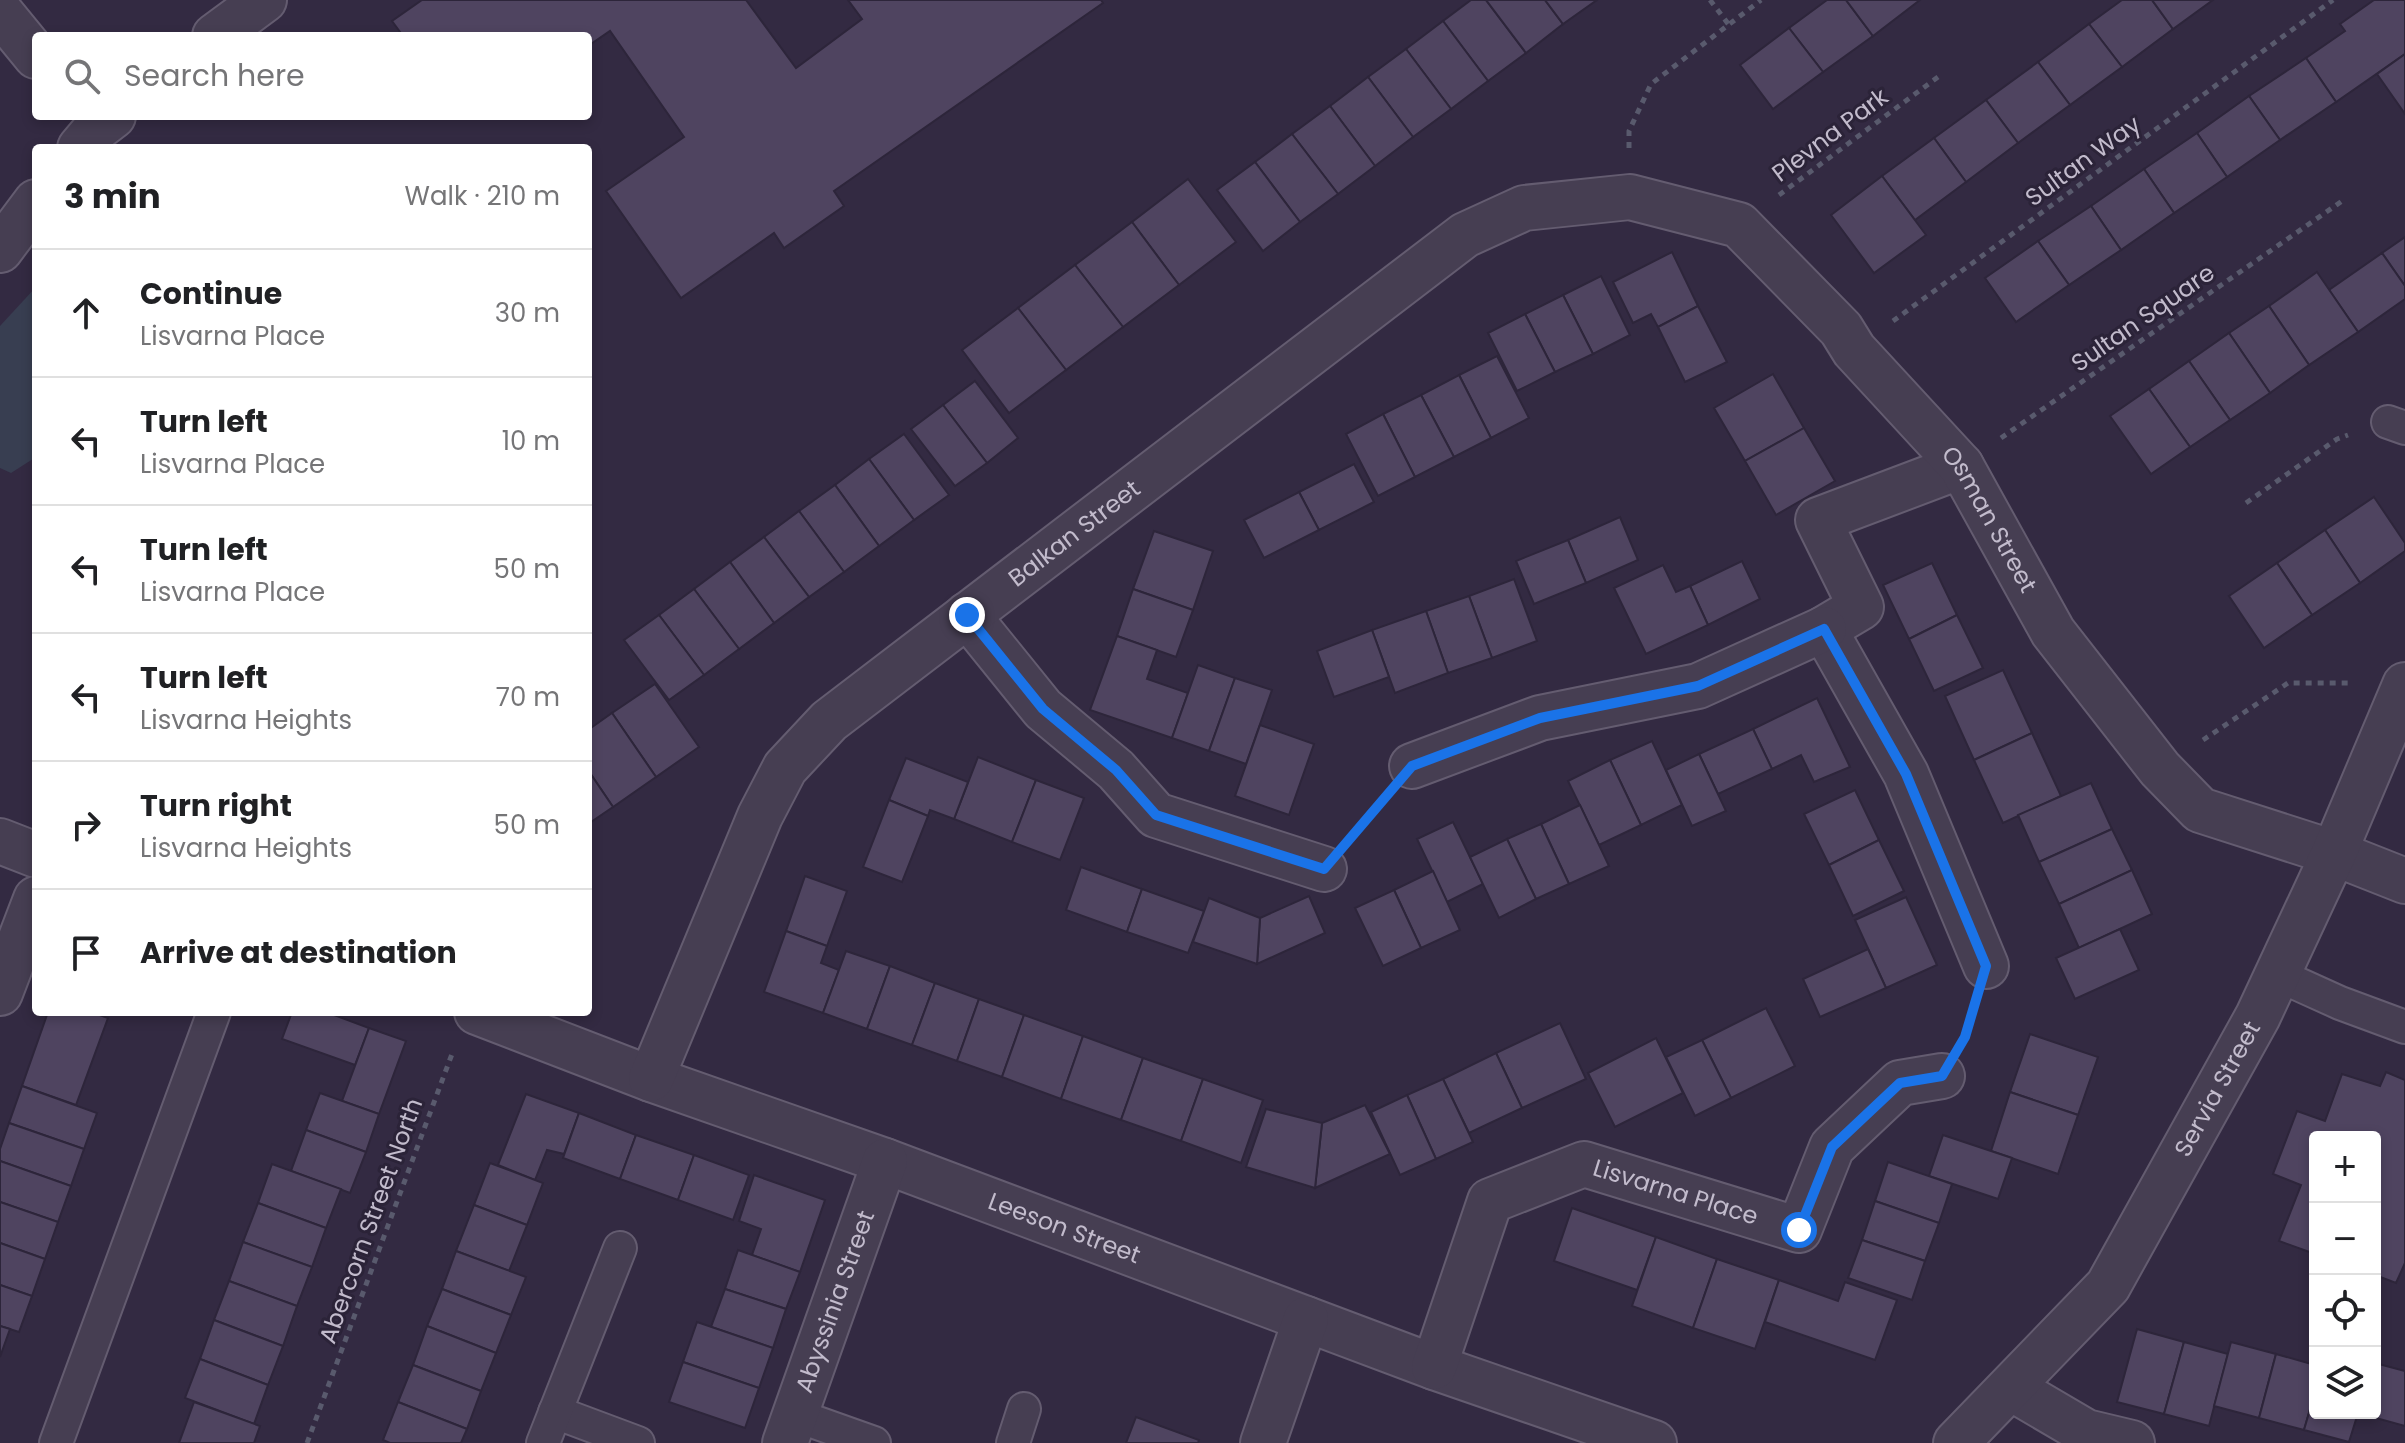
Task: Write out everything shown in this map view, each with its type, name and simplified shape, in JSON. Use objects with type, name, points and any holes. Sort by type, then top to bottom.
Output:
[{"type":"street","points":[[220,32],[264,0]]},
{"type":"street","points":[[0,12],[32,51]]},
{"type":"street","points":[[1630,197],[1739,225]]},
{"type":"street","name":"Balkan Street","points":[[651,1079],[760,816],[785,768],[829,721],[1465,235],[1524,208],[1630,197]]},
{"type":"street","points":[[0,250],[32,207]]},
{"type":"street","name":"Osman Street","points":[[1739,225],[1841,329],[1854,350],[1961,466],[2053,632],[2160,769],[2200,810],[2334,853],[2405,881]]},
{"type":"street","points":[[1412,766],[1540,718],[1698,686],[1824,629],[1861,607],[1818,520],[1961,466]]},
{"type":"street","points":[[967,615],[1043,709],[1116,770],[1156,815],[1324,869]]},
{"type":"street","points":[[1824,629],[1906,774],[1986,966]]},
{"type":"street","name":"Servia Street","points":[[1956,1443],[2108,1286],[2258,1016],[2334,853],[2405,685]]},
{"type":"street","points":[[0,841],[32,853]]},
{"type":"street","points":[[0,993],[32,909]]},
{"type":"street","name":"Leeson Street","points":[[467,1027],[651,1079],[885,1161],[1434,1367],[1654,1443]]},
{"type":"street","name":"Lisvarna Place","points":[[1434,1367],[1490,1201],[1584,1164],[1799,1230],[1832,1147],[1900,1083],[1942,1076]]},
{"type":"street","name":"Abyssinia Street","points":[[790,1429],[885,1161]]},
{"type":"street","points":[[1263,1443],[1306,1319]]},
{"type":"street","points":[[2011,1388],[2086,1432],[2132,1443]]},
{"type":"lane","points":[[2278,975],[2340,1003],[2405,1027]]},
{"type":"lane","points":[[56,1443],[213,1016]]},
{"type":"lane","points":[[543,1443],[620,1248]]},
{"type":"lane","points":[[1013,1443],[1024,1409]]},
{"type":"lane","points":[[555,1412],[638,1443]]},
{"type":"lane","points":[[790,1429],[874,1443]]},
{"type":"path","points":[[1710,0],[1729,25]]},
{"type":"path","points":[[1630,197],[1629,131],[1651,84],[1761,0]]},
{"type":"path","name":"Sultan Way","points":[[1854,350],[2333,0]]},
{"type":"path","name":"Plevna Park","points":[[1739,225],[1942,74]]},
{"type":"path","name":"Sultan Square","points":[[1961,466],[2345,199]]},
{"type":"path","points":[[2246,503],[2337,439],[2396,425]]},
{"type":"path","points":[[2160,769],[2288,683],[2361,683]]},
{"type":"path","points":[[1324,869],[1412,766]]},
{"type":"path","points":[[1942,1076],[1965,1037],[1986,966]]},
{"type":"path","name":"Abercorn Street North","points":[[307,1443],[467,1027]]},
{"type":"shaded area","points":[[32,291],[32,460],[11,473],[0,468],[0,326]]},
{"type":"building","points":[[422,0],[746,0],[796,68],[862,19],[848,0],[1101,0],[1103,3],[834,191],[844,206],[784,248],[774,233],[681,298],[606,191],[684,137],[610,31],[592,43],[592,32],[400,32],[392,21]]},
{"type":"building","points":[[1471,0],[1486,0],[1526,53],[1488,81],[1443,21]]},
{"type":"building","points":[[1486,0],[1545,0],[1563,24],[1526,53]]},
{"type":"building","points":[[1545,0],[1597,0],[1563,24]]},
{"type":"building","points":[[1827,0],[1846,0],[1873,36],[1823,72],[1789,28]]},
{"type":"building","points":[[1846,0],[1920,0],[1873,36]]},
{"type":"building","points":[[2122,0],[2152,0],[2173,29],[2122,67],[2089,24]]},
{"type":"building","points":[[2152,0],[2213,0],[2173,29]]},
{"type":"building","points":[[2374,0],[2405,0],[2405,54],[2336,102],[2306,58],[2345,31],[2340,24]]},
{"type":"building","points":[[1443,21],[1488,81],[1451,109],[1406,49]]},
{"type":"building","points":[[2089,24],[2122,67],[2070,105],[2038,62]]},
{"type":"building","points":[[1789,28],[1823,72],[1773,109],[1740,65]]},
{"type":"building","points":[[1406,49],[1451,109],[1413,137],[1368,77]]},
{"type":"building","points":[[2405,54],[2405,114],[2377,74]]},
{"type":"building","points":[[2306,58],[2336,102],[2280,140],[2249,96]]},
{"type":"building","points":[[2038,62],[2070,105],[2018,143],[1986,100]]},
{"type":"building","points":[[1368,77],[1413,137],[1375,166],[1330,106]]},
{"type":"building","points":[[2249,96],[2280,140],[2227,177],[2197,133]]},
{"type":"building","points":[[1986,100],[2018,143],[1966,182],[1934,138]]},
{"type":"building","points":[[1330,106],[1375,166],[1338,194],[1292,134]]},
{"type":"building","points":[[2197,133],[2227,177],[2174,213],[2144,169]]},
{"type":"building","points":[[1292,134],[1338,194],[1300,222],[1255,162]]},
{"type":"building","points":[[1934,138],[1966,182],[1915,220],[1882,176]]},
{"type":"building","points":[[1255,162],[1300,222],[1263,251],[1217,190]]},
{"type":"building","points":[[2144,169],[2174,213],[2121,250],[2091,206]]},
{"type":"building","points":[[1882,176],[1926,235],[1874,273],[1831,215]]},
{"type":"building","points":[[1188,179],[1236,242],[1179,285],[1132,222]]},
{"type":"building","points":[[2091,206],[2121,250],[2069,285],[2038,241]]},
{"type":"building","points":[[1132,222],[1179,285],[1123,327],[1075,265]]},
{"type":"building","points":[[2405,237],[2405,286],[2382,253]]},
{"type":"building","points":[[2038,241],[2069,285],[2016,322],[1985,278]]},
{"type":"building","points":[[1672,252],[1698,306],[1658,327],[1651,314],[1633,323],[1613,282]]},
{"type":"building","points":[[2382,253],[2405,286],[2405,299],[2358,332],[2329,290]]},
{"type":"building","points":[[1075,265],[1123,327],[1066,370],[1018,308]]},
{"type":"building","points":[[2317,272],[2358,332],[2309,365],[2269,306]]},
{"type":"building","points":[[1601,276],[1630,335],[1593,354],[1563,295]]},
{"type":"building","points":[[1563,295],[1593,354],[1555,372],[1525,314]]},
{"type":"building","points":[[1698,306],[1727,362],[1685,382],[1658,327]]},
{"type":"building","points":[[2269,306],[2309,365],[2270,393],[2229,333]]},
{"type":"building","points":[[1018,308],[1066,370],[1009,413],[962,350]]},
{"type":"building","points":[[1525,314],[1555,372],[1517,391],[1488,333]]},
{"type":"building","points":[[2229,333],[2270,393],[2230,420],[2189,361]]},
{"type":"building","points":[[1497,356],[1529,418],[1491,438],[1459,375]]},
{"type":"building","points":[[2189,361],[2230,420],[2190,447],[2149,389]]},
{"type":"building","points":[[1773,374],[1804,428],[1745,461],[1714,408]]},
{"type":"building","points":[[1459,375],[1491,438],[1454,457],[1421,395]]},
{"type":"building","points":[[975,381],[1018,438],[987,463],[943,405]]},
{"type":"building","points":[[2149,389],[2190,447],[2151,474],[2110,416]]},
{"type":"building","points":[[1421,395],[1454,457],[1415,477],[1383,414]]},
{"type":"building","points":[[943,405],[987,463],[955,486],[911,429]]},
{"type":"building","points":[[1383,414],[1415,477],[1378,496],[1346,434]]},
{"type":"building","points":[[1804,428],[1835,481],[1776,515],[1745,461]]},
{"type":"building","points":[[904,434],[949,495],[914,520],[869,459]]},
{"type":"building","points":[[869,459],[914,520],[879,546],[835,485]]},
{"type":"building","points":[[1354,464],[1374,502],[1319,530],[1299,492]]},
{"type":"building","points":[[835,485],[879,546],[844,572],[799,511]]},
{"type":"building","points":[[1299,492],[1319,530],[1264,558],[1244,520]]},
{"type":"building","points":[[2374,497],[2405,543],[2405,551],[2360,583],[2325,530]]},
{"type":"building","points":[[799,511],[844,572],[809,597],[764,537]]},
{"type":"building","points":[[1620,517],[1638,560],[1586,583],[1568,540]]},
{"type":"building","points":[[2325,530],[2360,583],[2312,615],[2277,563]]},
{"type":"building","points":[[1154,531],[1213,551],[1193,610],[1133,589]]},
{"type":"building","points":[[764,537],[809,597],[774,623],[730,562]]},
{"type":"building","points":[[1568,540],[1586,583],[1534,604],[1516,561]]},
{"type":"building","points":[[1742,561],[1760,599],[1708,625],[1690,586]]},
{"type":"building","points":[[730,562],[774,623],[739,649],[694,589]]},
{"type":"building","points":[[1932,563],[1957,615],[1909,639],[1883,585]]},
{"type":"building","points":[[2277,563],[2312,615],[2264,648],[2229,596]]},
{"type":"building","points":[[1663,565],[1676,592],[1690,586],[1708,625],[1646,654],[1614,588]]},
{"type":"building","points":[[1514,579],[1537,641],[1492,658],[1469,596]]},
{"type":"building","points":[[694,589],[739,649],[704,675],[659,615]]},
{"type":"building","points":[[1133,589],[1193,610],[1176,657],[1117,636]]},
{"type":"building","points":[[1469,596],[1492,658],[1448,673],[1426,611]]},
{"type":"building","points":[[1426,611],[1448,673],[1395,693],[1372,630]]},
{"type":"building","points":[[659,615],[704,675],[669,700],[624,640]]},
{"type":"building","points":[[1957,615],[1983,668],[1934,691],[1909,639]]},
{"type":"building","points":[[1372,630],[1389,677],[1334,697],[1317,651]]},
{"type":"building","points":[[1117,636],[1157,650],[1147,679],[1188,693],[1172,738],[1090,710]]},
{"type":"building","points":[[1198,665],[1235,678],[1209,751],[1172,738]]},
{"type":"building","points":[[2003,670],[2032,733],[1974,760],[1945,696]]},
{"type":"building","points":[[1235,678],[1272,690],[1246,764],[1209,751]]},
{"type":"building","points":[[655,684],[699,747],[656,777],[612,713]]},
{"type":"building","points":[[1817,698],[1850,767],[1814,782],[1801,755],[1772,769],[1753,729]]},
{"type":"building","points":[[612,713],[656,777],[613,807],[592,776],[592,727]]},
{"type":"building","points":[[1260,725],[1314,744],[1289,815],[1235,796]]},
{"type":"building","points":[[1753,729],[1772,769],[1718,794],[1699,754]]},
{"type":"building","points":[[2032,733],[2061,796],[2003,823],[1974,760]]},
{"type":"building","points":[[1652,741],[1682,805],[1641,825],[1610,760]]},
{"type":"building","points":[[1699,754],[1726,811],[1692,826],[1666,770]]},
{"type":"building","points":[[978,757],[1036,780],[1012,842],[954,819]]},
{"type":"building","points":[[906,758],[968,782],[954,819],[930,810],[928,816],[889,800]]},
{"type":"building","points":[[1610,760],[1641,825],[1599,845],[1568,781]]},
{"type":"building","points":[[592,776],[613,807],[592,821]]},
{"type":"building","points":[[1036,780],[1084,798],[1060,860],[1012,842]]},
{"type":"building","points":[[2091,783],[2112,829],[2039,862],[2018,815]]},
{"type":"building","points":[[1855,790],[1879,840],[1829,865],[1804,814]]},
{"type":"building","points":[[889,800],[928,816],[902,882],[863,867]]},
{"type":"building","points":[[1580,805],[1609,866],[1569,884],[1541,824]]},
{"type":"building","points":[[1453,822],[1483,884],[1447,902],[1417,839]]},
{"type":"building","points":[[1541,824],[1569,884],[1536,899],[1507,839]]},
{"type":"building","points":[[2112,829],[2132,870],[2059,904],[2039,862]]},
{"type":"building","points":[[1507,839],[1536,899],[1499,918],[1470,857]]},
{"type":"building","points":[[1879,840],[1904,891],[1853,916],[1829,865]]},
{"type":"building","points":[[1081,867],[1142,889],[1127,932],[1066,910]]},
{"type":"building","points":[[2132,870],[2152,914],[2079,948],[2059,904]]},
{"type":"building","points":[[1433,871],[1460,930],[1421,948],[1394,890]]},
{"type":"building","points":[[805,876],[847,891],[827,946],[786,931]]},
{"type":"building","points":[[1142,889],[1204,911],[1188,953],[1127,932]]},
{"type":"building","points":[[1394,890],[1421,948],[1383,966],[1355,908]]},
{"type":"building","points":[[1309,896],[1325,933],[1257,964],[1260,918]]},
{"type":"building","points":[[1906,897],[1937,965],[1886,988],[1855,920]]},
{"type":"building","points":[[1209,898],[1260,918],[1257,964],[1193,942]]},
{"type":"building","points":[[2120,929],[2139,970],[2075,999],[2056,958]]},
{"type":"building","points":[[786,931],[827,946],[821,963],[839,970],[823,1013],[764,992]]},
{"type":"building","points":[[1868,949],[1886,988],[1820,1017],[1803,979]]},
{"type":"building","points":[[846,951],[890,966],[867,1029],[823,1013]]},
{"type":"building","points":[[890,966],[935,983],[912,1045],[867,1029]]},
{"type":"building","points":[[935,983],[979,999],[957,1061],[912,1045]]},
{"type":"building","points":[[979,999],[1024,1015],[1002,1077],[957,1061]]},
{"type":"building","points":[[1766,1008],[1795,1066],[1731,1098],[1702,1040]]},
{"type":"building","points":[[1024,1015],[1083,1036],[1061,1099],[1002,1077]]},
{"type":"building","points":[[47,1016],[108,1018],[76,1105],[22,1086]]},
{"type":"building","points":[[291,1016],[337,1016],[369,1028],[355,1065],[282,1039]]},
{"type":"building","points":[[1560,1023],[1586,1079],[1522,1108],[1496,1053]]},
{"type":"building","points":[[369,1028],[406,1041],[379,1114],[342,1101]]},
{"type":"building","points":[[2030,1034],[2098,1057],[2078,1115],[2010,1092]]},
{"type":"building","points":[[1083,1036],[1143,1058],[1121,1120],[1061,1099]]},
{"type":"building","points":[[1656,1038],[1683,1093],[1615,1127],[1588,1073]]},
{"type":"building","points":[[1702,1040],[1731,1098],[1695,1116],[1666,1057]]},
{"type":"building","points":[[1496,1053],[1522,1108],[1469,1133],[1443,1079]]},
{"type":"building","points":[[1143,1058],[1203,1079],[1181,1141],[1121,1120]]},
{"type":"building","points":[[2386,1072],[2405,1080],[2405,1263],[2396,1283],[2381,1277],[2381,1131],[2309,1131],[2309,1252],[2279,1241],[2301,1185],[2273,1174],[2297,1111],[2325,1121],[2342,1074],[2380,1086]]},
{"type":"building","points":[[1203,1079],[1263,1100],[1241,1163],[1181,1141]]},
{"type":"building","points":[[1443,1079],[1473,1142],[1436,1159],[1407,1095]]},
{"type":"building","points":[[22,1086],[97,1113],[84,1149],[9,1123]]},
{"type":"building","points":[[2010,1092],[2078,1115],[2058,1174],[1991,1151]]},
{"type":"building","points":[[320,1093],[379,1114],[366,1152],[306,1130]]},
{"type":"building","points":[[526,1094],[579,1113],[564,1154],[547,1150],[535,1180],[498,1165]]},
{"type":"building","points":[[1407,1095],[1436,1159],[1400,1175],[1371,1112]]},
{"type":"building","points":[[1365,1105],[1390,1154],[1315,1188],[1322,1123]]},
{"type":"building","points":[[1266,1109],[1322,1123],[1315,1188],[1246,1167]]},
{"type":"building","points":[[579,1113],[636,1135],[620,1179],[563,1158]]},
{"type":"building","points":[[9,1123],[84,1149],[71,1186],[0,1161],[0,1149]]},
{"type":"building","points":[[306,1130],[366,1152],[350,1193],[291,1171]]},
{"type":"building","points":[[636,1135],[694,1155],[678,1200],[620,1179]]},
{"type":"building","points":[[1943,1135],[2012,1158],[1998,1199],[1929,1176]]},
{"type":"building","points":[[694,1155],[749,1175],[733,1220],[678,1200]]},
{"type":"building","points":[[0,1161],[71,1186],[58,1222],[0,1202]]},
{"type":"building","points":[[1888,1162],[1952,1184],[1939,1223],[1875,1201]]},
{"type":"building","points":[[490,1163],[543,1183],[527,1225],[474,1205]]},
{"type":"building","points":[[272,1164],[341,1189],[326,1228],[258,1203]]},
{"type":"building","points":[[754,1175],[825,1200],[800,1272],[752,1255],[761,1229],[739,1221]]},
{"type":"building","points":[[1875,1201],[1939,1223],[1925,1261],[1862,1240]]},
{"type":"building","points":[[0,1202],[58,1222],[45,1259],[0,1243]]},
{"type":"building","points":[[258,1203],[326,1228],[312,1267],[243,1242]]},
{"type":"building","points":[[474,1205],[527,1225],[509,1271],[456,1251]]},
{"type":"building","points":[[1572,1208],[1656,1237],[1637,1290],[1554,1261]]},
{"type":"building","points":[[1656,1237],[1717,1259],[1693,1328],[1632,1306]]},
{"type":"building","points":[[1862,1240],[1925,1261],[1912,1300],[1848,1278]]},
{"type":"building","points":[[243,1242],[312,1267],[297,1306],[229,1281]]},
{"type":"building","points":[[0,1243],[45,1259],[32,1296],[0,1285]]},
{"type":"building","points":[[738,1250],[800,1272],[786,1309],[725,1289]]},
{"type":"building","points":[[456,1251],[526,1277],[511,1315],[442,1289]]},
{"type":"building","points":[[1717,1259],[1779,1280],[1755,1349],[1693,1328]]},
{"type":"building","points":[[1779,1280],[1838,1301],[1845,1282],[1897,1300],[1875,1360],[1765,1322]]},
{"type":"building","points":[[229,1281],[297,1306],[283,1346],[214,1320]]},
{"type":"building","points":[[0,1285],[32,1296],[19,1332],[0,1326]]},
{"type":"building","points":[[442,1289],[511,1315],[496,1353],[427,1326]]},
{"type":"building","points":[[725,1289],[786,1309],[773,1348],[711,1327]]},
{"type":"building","points":[[214,1320],[283,1346],[268,1385],[200,1359]]},
{"type":"building","points":[[697,1322],[773,1348],[759,1388],[683,1362]]},
{"type":"building","points":[[0,1326],[10,1329],[0,1357]]},
{"type":"building","points":[[427,1326],[496,1353],[481,1391],[413,1365]]},
{"type":"building","points":[[2137,1329],[2184,1342],[2164,1414],[2117,1402]]},
{"type":"building","points":[[2184,1342],[2228,1354],[2209,1426],[2164,1414]]},
{"type":"building","points":[[2231,1342],[2276,1354],[2259,1418],[2214,1406]]},
{"type":"building","points":[[2276,1354],[2309,1363],[2309,1413],[2304,1430],[2259,1418]]},
{"type":"building","points":[[200,1359],[268,1385],[254,1424],[185,1398]]},
{"type":"building","points":[[683,1362],[759,1388],[745,1428],[669,1402]]},
{"type":"building","points":[[413,1365],[481,1391],[467,1429],[398,1402]]},
{"type":"building","points":[[2381,1365],[2405,1371],[2405,1426],[2380,1419]]},
{"type":"building","points":[[194,1402],[260,1426],[254,1443],[179,1443]]},
{"type":"building","points":[[398,1402],[467,1429],[461,1443],[390,1443],[383,1440]]},
{"type":"building","points":[[2309,1413],[2309,1419],[2356,1419],[2349,1442],[2304,1430]]},
{"type":"building","points":[[1136,1417],[1199,1440],[1198,1443],[1126,1443]]},
{"type":"route","points":[[967,615],[1043,709],[1116,770],[1156,815],[1324,869],[1412,766],[1540,718],[1698,686],[1824,629],[1906,774],[1986,966],[1965,1037],[1942,1076],[1900,1083],[1832,1147],[1799,1230]]}]
